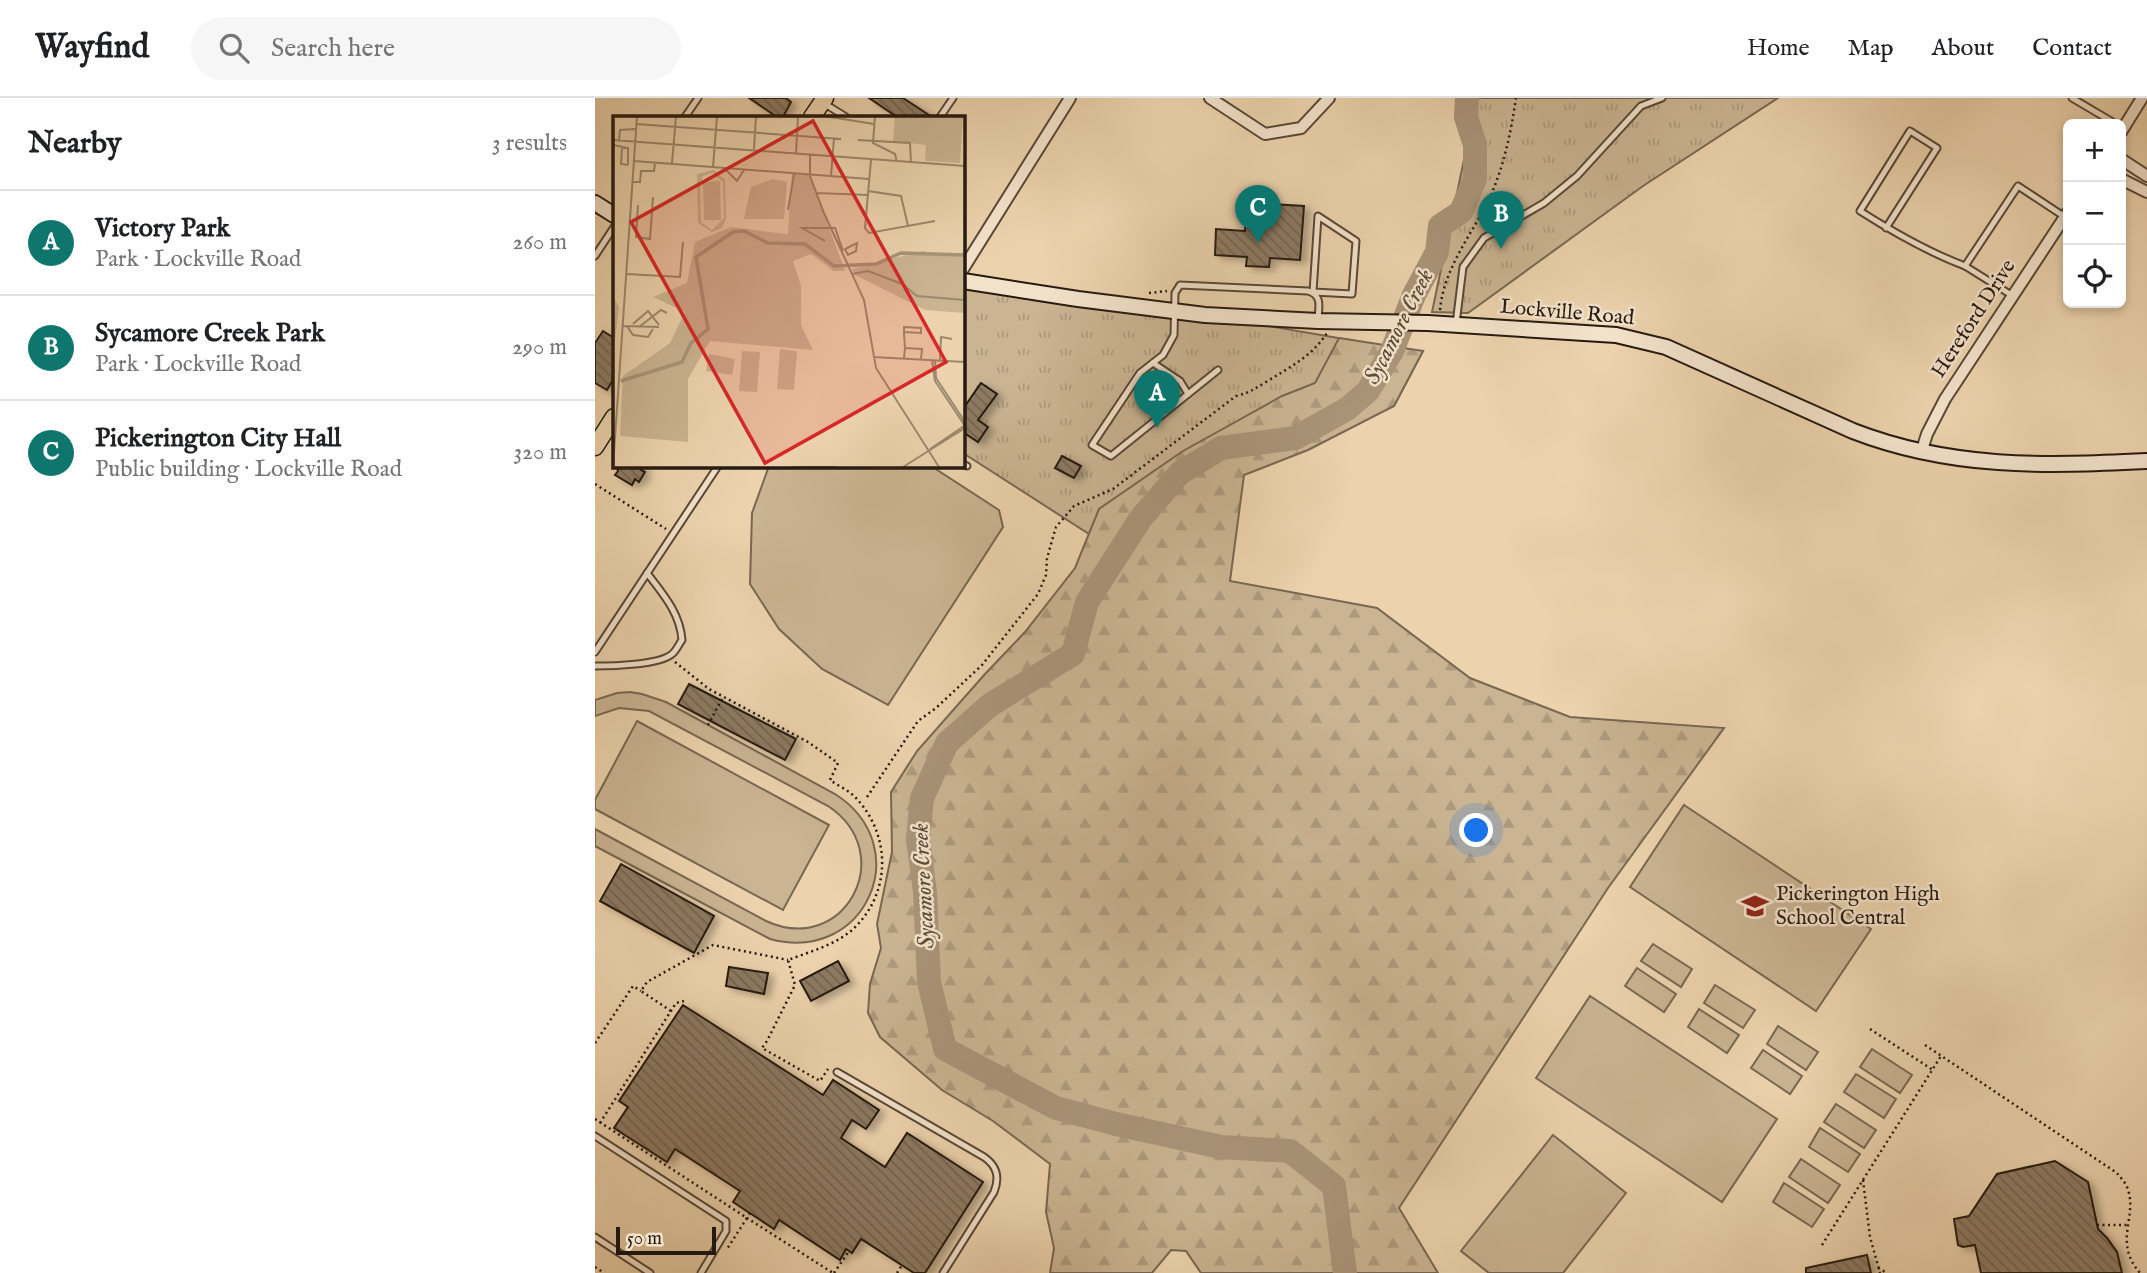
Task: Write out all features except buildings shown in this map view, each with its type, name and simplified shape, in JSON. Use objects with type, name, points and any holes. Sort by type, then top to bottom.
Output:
[{"type":"main road","points":[[812,116],[821,99]]},
{"type":"main road","points":[[595,203],[613,214]]},
{"type":"main road","name":"Lockville Road","points":[[964,281],[1173,311],[1243,318],[1427,323],[1596,332],[1654,343],[1853,431],[1921,453],[1986,463],[2025,465],[2147,461]]},
{"type":"main road","points":[[595,447],[613,419]]},
{"type":"street","points":[[964,267],[1070,98]]},
{"type":"street","points":[[1210,98],[1265,134],[1301,128],[1329,98]]},
{"type":"street","points":[[2126,120],[2142,98]]},
{"type":"street","points":[[2126,162],[2147,176]]},
{"type":"street","points":[[2126,181],[2147,192]]},
{"type":"street","name":"Hereford Drive","points":[[1921,453],[1940,408],[2063,220]]},
{"type":"lane","points":[[686,116],[698,98]]},
{"type":"lane","points":[[941,116],[953,98]]},
{"type":"lane","points":[[1456,325],[1463,267],[1484,238],[1543,203],[1577,176],[1641,106],[1662,98]]},
{"type":"lane","points":[[2072,98],[2106,119]]},
{"type":"lane","points":[[821,99],[845,116]]},
{"type":"lane","points":[[1886,228],[1937,148],[1910,131],[1860,211],[1886,228],[1965,266],[2013,296]]},
{"type":"lane","points":[[1965,266],[2018,186],[2063,212]]},
{"type":"lane","points":[[1218,370],[1111,456],[1092,445],[1140,373],[1163,355],[1174,335],[1173,311],[1177,288],[1185,284],[1313,292],[1352,294],[1356,241],[1318,216],[1313,292],[1319,301],[1318,321]]},
{"type":"lane","points":[[595,256],[613,229]]},
{"type":"lane","points":[[1153,363],[1180,381],[1188,394]]},
{"type":"lane","points":[[596,648],[717,467]]},
{"type":"lane","points":[[595,666],[622,667],[668,657],[682,640],[681,624],[667,598],[647,573]]},
{"type":"lane","points":[[837,1072],[984,1157],[992,1163],[997,1172],[998,1183],[994,1192],[943,1273]]},
{"type":"lane","points":[[595,1136],[726,1221],[726,1231],[701,1273]]},
{"type":"lane","points":[[595,1237],[650,1273]]},
{"type":"path","points":[[1440,314],[1443,287],[1498,178],[1516,98]]},
{"type":"path","points":[[867,797],[918,721],[982,665],[1038,594],[1046,575],[1047,558],[1056,527],[1074,506],[1113,489],[1236,396],[1251,393],[1284,373],[1317,348],[1335,321]]},
{"type":"path","points":[[595,484],[673,534]]},
{"type":"path","points":[[641,991],[647,982],[713,945],[788,960],[825,946],[850,933],[868,914],[881,887],[883,872],[881,842],[860,803],[850,792],[830,780],[838,763],[808,741],[723,697],[668,657]]},
{"type":"path","points":[[708,725],[723,697]]},
{"type":"path","points":[[788,960],[795,985],[762,1048],[820,1081],[829,1068],[837,1072]]},
{"type":"path","points":[[595,1043],[633,986],[671,1011]]},
{"type":"path","points":[[600,1123],[675,1003],[684,1001]]},
{"type":"path","points":[[1870,1029],[1933,1070]]},
{"type":"path","points":[[1925,1045],[2117,1173],[2127,1186],[2130,1200],[2126,1248],[2140,1273]]},
{"type":"path","points":[[1822,1245],[1941,1056]]},
{"type":"path","points":[[1863,1180],[1870,1237],[1879,1273]]},
{"type":"path","points":[[750,1213],[747,1217],[833,1273],[849,1251]]},
{"type":"path","points":[[2097,1225],[2127,1225]]},
{"type":"path","points":[[897,1273],[902,1265]]},
{"type":"path","points":[[595,1267],[604,1273]]},
{"type":"path","points":[[1878,1268],[1887,1273]]},
{"type":"green space","points":[[1477,98],[1778,98],[1643,186],[1468,313],[1432,312]]},
{"type":"green space","points":[[964,281],[1205,315],[1373,344],[1364,349],[1423,351],[1394,406],[1248,471],[1145,570],[964,454]]},
{"type":"green space","points":[[1339,338],[1423,351],[1394,406],[1308,450],[1244,475],[1230,581],[1377,608],[1470,678],[1570,717],[1724,728],[1608,888],[1399,1208],[1438,1273],[1201,1273],[1186,1251],[1171,1250],[1152,1273],[1050,1273],[1054,1248],[1046,1212],[1050,1164],[993,1121],[942,1090],[880,1037],[868,1013],[870,984],[881,948],[877,924],[892,852],[891,792],[917,751],[1025,632],[1075,568],[1099,509],[1183,451],[1282,396],[1315,383]]},
{"type":"green space","points":[[769,467],[933,467],[999,510],[1003,527],[888,705],[822,669],[779,629],[750,584],[752,513]]},
{"type":"green space","points":[[630,692],[666,702],[835,794],[860,817],[873,843],[876,870],[869,896],[854,919],[832,935],[803,942],[770,939],[595,846],[595,829],[766,921],[794,928],[819,925],[839,913],[853,895],[861,873],[860,849],[849,826],[828,806],[649,711],[619,708],[595,716],[595,700]]},
{"type":"green space","points":[[637,721],[829,825],[783,910],[595,809],[595,800]]},
{"type":"green space","points":[[1684,805],[1871,929],[1816,1011],[1630,887]]},
{"type":"green space","points":[[1653,944],[1692,969],[1681,987],[1641,961]]},
{"type":"green space","points":[[1637,968],[1676,994],[1664,1012],[1625,986]]},
{"type":"green space","points":[[1715,985],[1755,1010],[1743,1028],[1704,1003]]},
{"type":"green space","points":[[1590,996],[1777,1119],[1722,1202],[1536,1078]]},
{"type":"green space","points":[[1699,1009],[1739,1035],[1727,1053],[1688,1027]]},
{"type":"green space","points":[[1778,1026],[1818,1052],[1806,1070],[1767,1044]]},
{"type":"green space","points":[[1872,1049],[1912,1075],[1900,1093],[1860,1067]]},
{"type":"green space","points":[[1763,1050],[1802,1076],[1790,1094],[1751,1068]]},
{"type":"green space","points":[[1856,1074],[1896,1099],[1884,1118],[1844,1092]]},
{"type":"green space","points":[[1836,1104],[1876,1130],[1864,1148],[1824,1122]]},
{"type":"green space","points":[[1820,1128],[1860,1154],[1848,1172],[1809,1147]]},
{"type":"green space","points":[[1553,1135],[1626,1193],[1563,1273],[1489,1273],[1461,1251]]},
{"type":"green space","points":[[1801,1159],[1840,1185],[1828,1203],[1789,1177]]},
{"type":"green space","points":[[1784,1183],[1824,1209],[1812,1227],[1773,1202]]},
{"type":"waterway","name":"Sycamore Creek","points":[[1345,1273],[1334,1186],[1290,1151],[1221,1147],[1056,1108],[945,1049],[929,982],[925,892],[918,839],[922,798],[947,743],[990,705],[1073,654],[1087,602],[1141,518],[1180,473],[1221,448],[1295,438],[1347,409],[1368,391],[1392,351],[1414,295],[1437,252],[1440,226],[1461,212],[1475,179],[1475,145],[1466,117],[1467,98]]},
{"type":"place","name":"Pickerington City Hall","points":[[1258,243]]},
{"type":"place","name":"Sycamore Creek Park","points":[[1501,249]]},
{"type":"place","name":"Victory Park","points":[[1157,428]]},
{"type":"place","name":"Pickerington High School Central","points":[[1755,906]]}]
